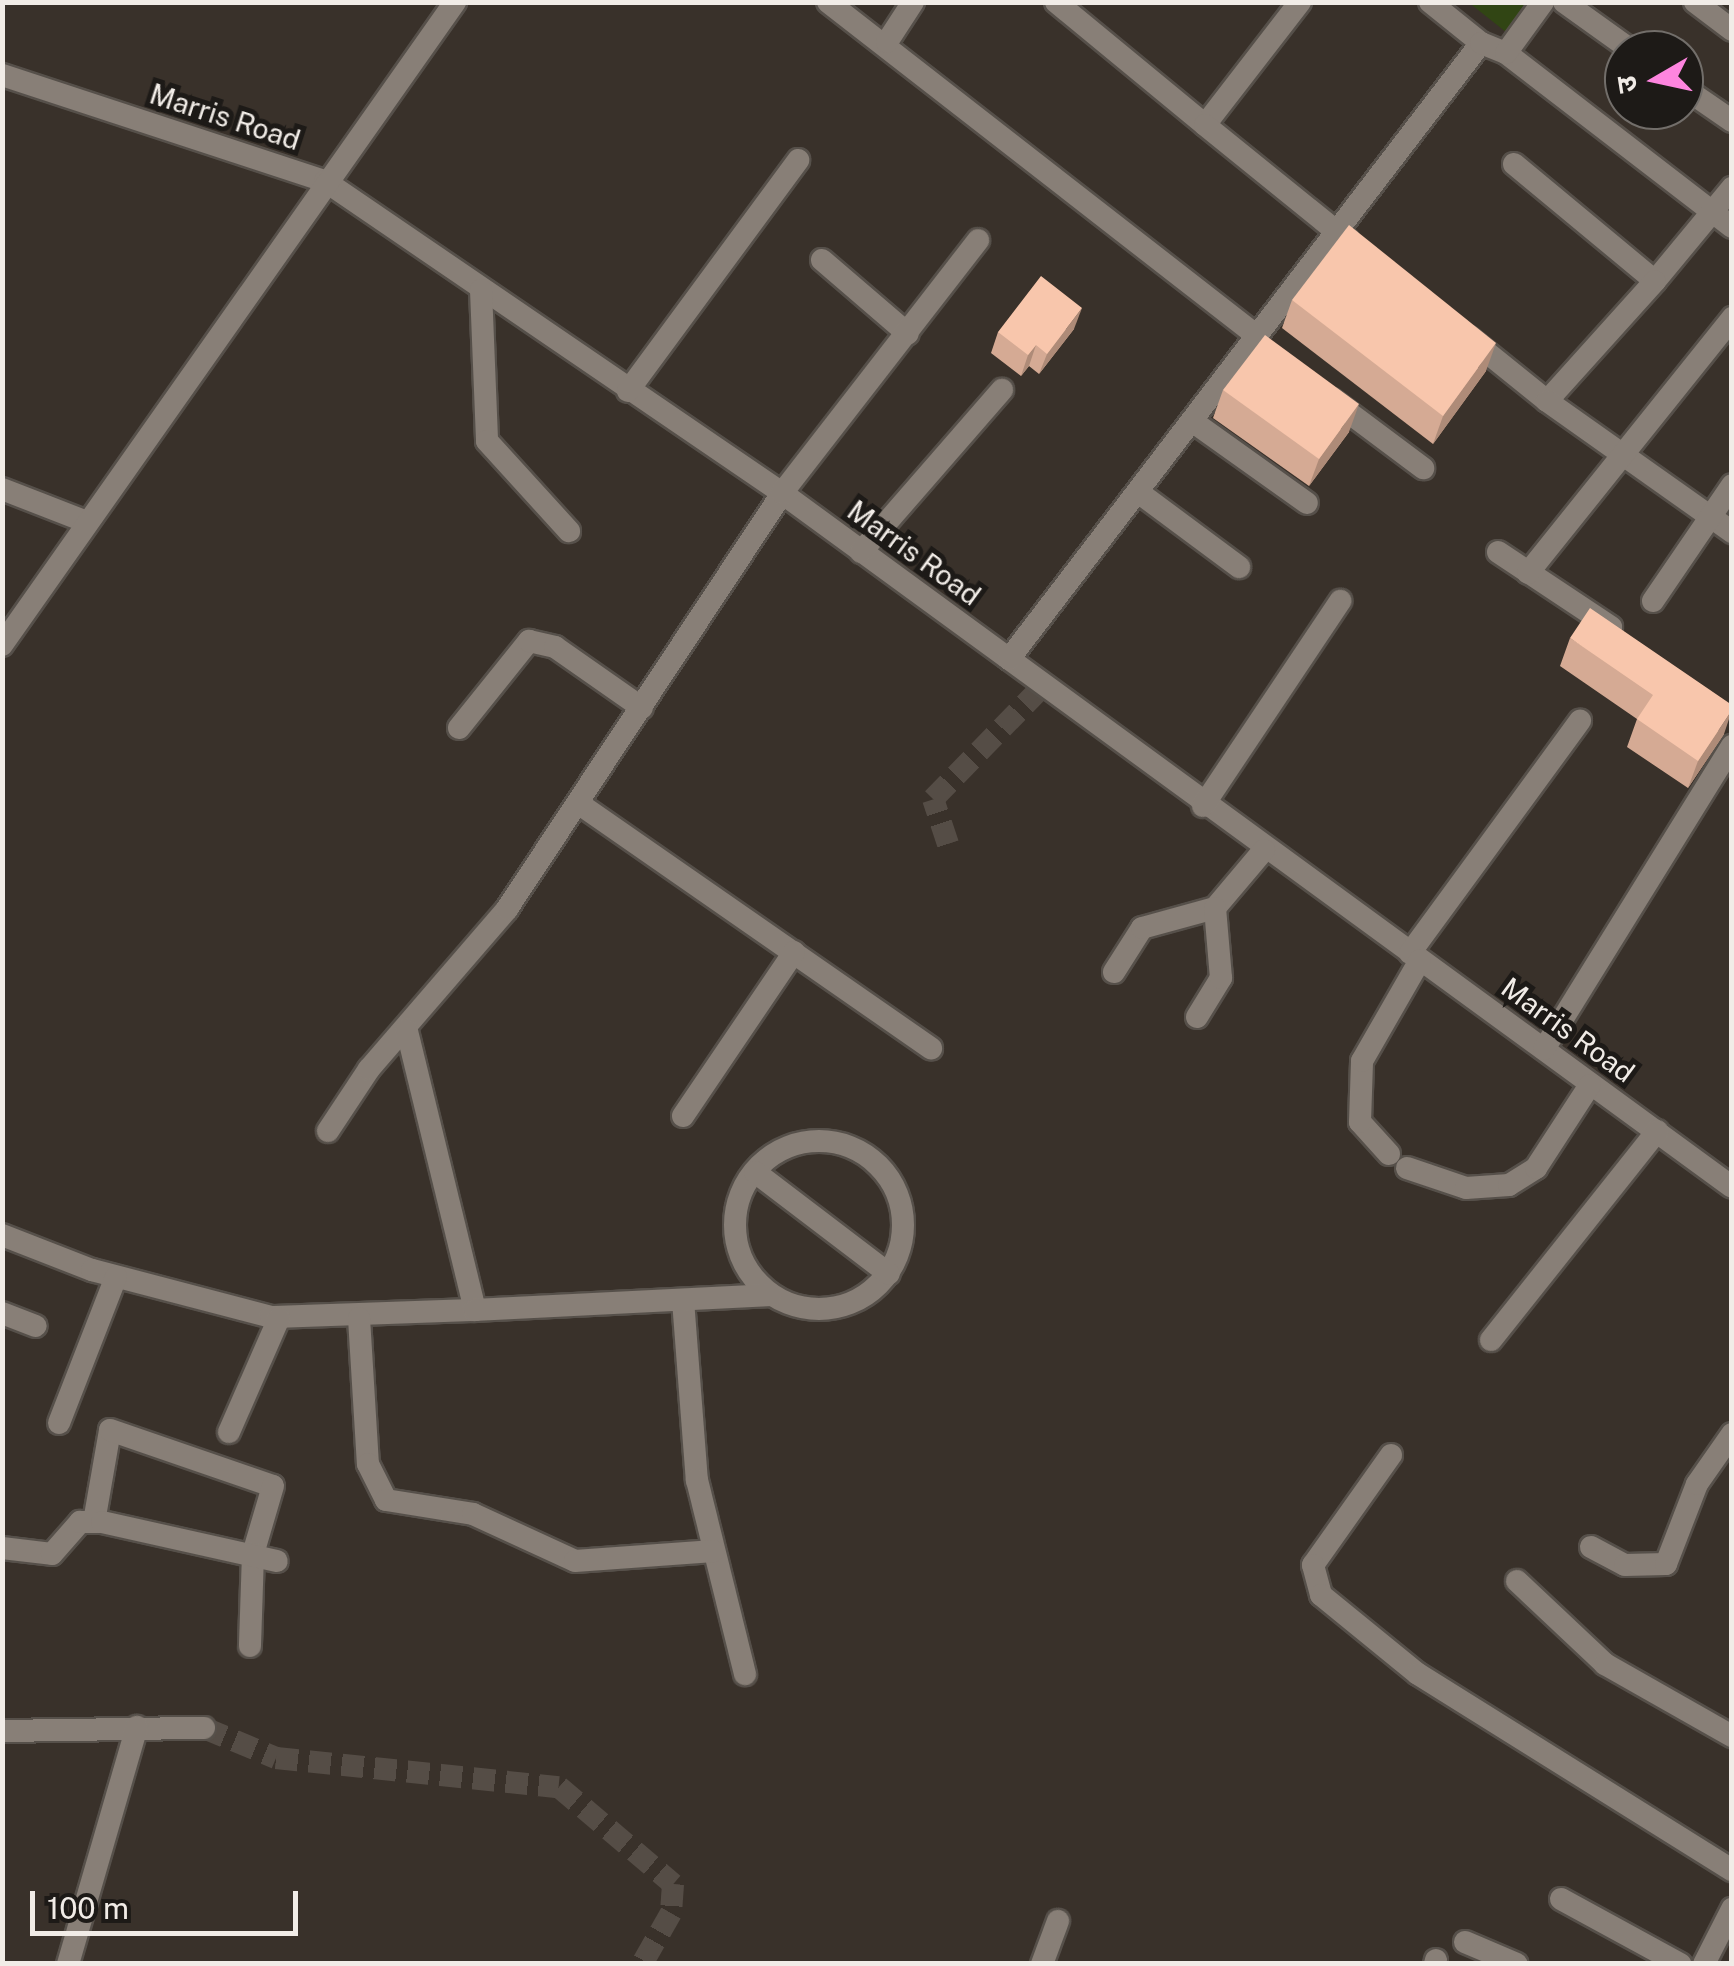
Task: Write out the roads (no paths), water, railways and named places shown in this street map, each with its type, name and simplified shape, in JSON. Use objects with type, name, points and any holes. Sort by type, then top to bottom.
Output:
[{"type":"street","points":[[2,645],[325,181],[455,2]]},
{"type":"street","points":[[828,2],[887,42],[1259,344]]},
{"type":"street","points":[[887,42],[914,2]]},
{"type":"street","points":[[1056,2],[1366,256]]},
{"type":"street","points":[[1205,125],[1300,2]]},
{"type":"street","points":[[1506,53],[1543,2]]},
{"type":"street","points":[[1564,2],[1604,31]]},
{"type":"street","points":[[1695,2],[1732,30]]},
{"type":"street","points":[[1435,4],[1481,43],[1506,53],[1732,227]]},
{"type":"street","points":[[1010,660],[1192,422],[1259,344],[1336,232],[1481,43]]},
{"type":"street","name":"Marris Road","points":[[2,75],[325,181],[628,392],[782,493],[1202,806],[1730,1183]]},
{"type":"street","points":[[1704,102],[1732,122]]},
{"type":"street","points":[[628,392],[798,160]]},
{"type":"street","points":[[1514,164],[1656,281]]},
{"type":"street","points":[[1547,401],[1656,281],[1732,188]]},
{"type":"street","points":[[328,1131],[578,803],[782,493],[978,240]]},
{"type":"street","points":[[822,260],[908,334]]},
{"type":"street","points":[[481,290],[488,441],[569,531]]},
{"type":"street","points":[[1442,316],[1547,401],[1624,451],[1732,532]]},
{"type":"street","points":[[1528,573],[1732,318]]},
{"type":"street","points":[[1314,388],[1423,468]]},
{"type":"street","points":[[861,552],[1002,390]]},
{"type":"street","points":[[1192,422],[1306,503]]},
{"type":"street","points":[[1653,601],[1732,485]]},
{"type":"street","points":[[2,489],[87,522]]},
{"type":"street","points":[[1138,492],[1239,567]]},
{"type":"street","points":[[1498,552],[1630,637]]},
{"type":"street","points":[[1202,806],[1340,601]]},
{"type":"street","points":[[459,728],[529,641],[555,648],[642,708]]},
{"type":"street","points":[[1580,721],[1415,956],[1360,1076],[1360,1122],[1398,1161],[1466,1188],[1509,1185],[1536,1168],[1590,1085]]},
{"type":"street","points":[[1544,1049],[1732,746]]},
{"type":"street","points":[[578,803],[931,1048]]},
{"type":"street","points":[[1114,972],[1142,928],[1214,908],[1264,850]]},
{"type":"street","points":[[1197,1017],[1221,978],[1214,908]]},
{"type":"street","points":[[683,1116],[794,952]]},
{"type":"street","points":[[407,1030],[475,1310]]},
{"type":"street","points":[[1492,1340],[1658,1132]]},
{"type":"street","points":[[2,1235],[116,1277],[280,1318],[359,1318],[771,1295],[834,1309],[888,1274],[902,1210],[867,1156],[804,1142],[755,1172],[736,1208],[736,1240],[771,1295]]},
{"type":"street","points":[[755,1172],[888,1274]]},
{"type":"street","points":[[59,1423],[116,1277]]},
{"type":"street","points":[[683,1300],[697,1480],[744,1674]]},
{"type":"street","points":[[2,1314],[36,1326]]},
{"type":"street","points":[[229,1432],[280,1318]]},
{"type":"street","points":[[359,1318],[368,1464],[386,1500],[472,1514],[574,1561],[714,1551]]},
{"type":"street","points":[[94,1522],[110,1430],[273,1486],[253,1554],[250,1646]]},
{"type":"street","points":[[1591,1548],[1625,1565],[1666,1564],[1697,1484],[1732,1434]]},
{"type":"street","points":[[1391,1456],[1313,1565],[1320,1594],[1418,1674],[1732,1870]]},
{"type":"street","points":[[2,1548],[52,1554],[80,1522],[94,1522],[277,1561]]},
{"type":"street","points":[[1517,1581],[1605,1664],[1732,1736]]},
{"type":"street","points":[[68,1964],[136,1728]]},
{"type":"street","points":[[2,1731],[204,1728]]},
{"type":"street","points":[[1561,1899],[1680,1964]]},
{"type":"street","points":[[1704,1964],[1732,1909]]},
{"type":"street","points":[[1042,1964],[1058,1921]]},
{"type":"street","points":[[1465,1942],[1518,1964]]},
{"type":"tunnel","points":[[948,844],[933,799],[1044,685]]},
{"type":"tunnel","points":[[204,1728],[276,1758],[559,1787],[673,1884],[671,1913],[642,1964]]}]
